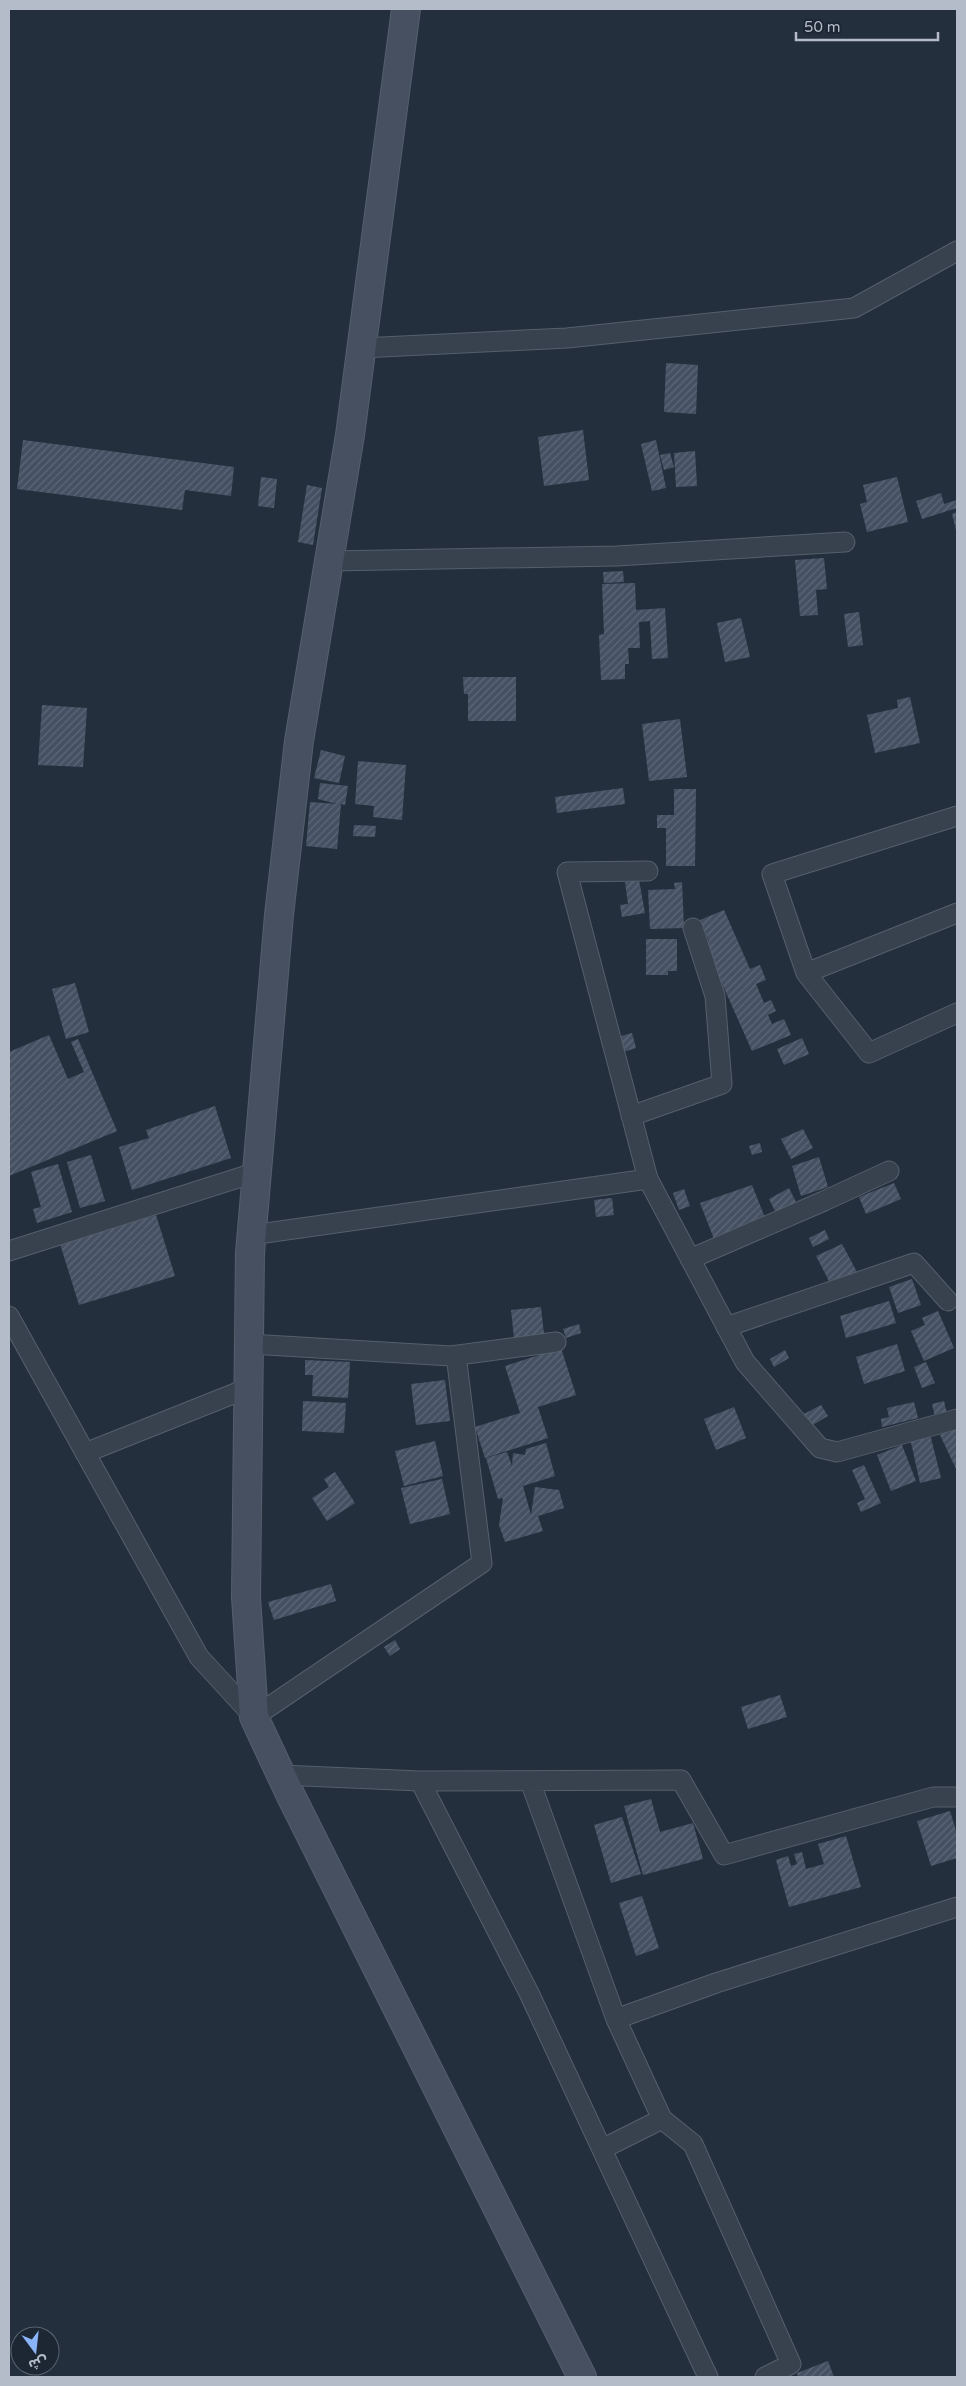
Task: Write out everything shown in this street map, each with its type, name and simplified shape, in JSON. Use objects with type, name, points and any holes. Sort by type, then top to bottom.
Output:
[{"type":"street","points":[[254,1717],[246,1598],[252,1235],[279,915],[299,741],[350,434],[406,9]]},
{"type":"street","points":[[361,348],[567,338],[854,308],[957,251]]},
{"type":"street","points":[[329,562],[617,556],[845,542]]},
{"type":"street","points":[[957,816],[772,874],[806,973],[869,1053],[957,1013]]},
{"type":"street","points":[[648,871],[567,872],[648,1179],[745,1362],[820,1448],[837,1452],[957,1419]]},
{"type":"street","points":[[806,973],[957,913]]},
{"type":"street","points":[[632,1116],[722,1084],[715,996],[693,928]]},
{"type":"street","points":[[690,1258],[824,1202],[889,1171]]},
{"type":"street","points":[[9,1251],[257,1172]]},
{"type":"street","points":[[252,1235],[648,1179]]},
{"type":"street","points":[[726,1327],[914,1263],[948,1301]]},
{"type":"street","points":[[9,1316],[198,1657],[254,1717],[281,1775],[582,2377]]},
{"type":"street","points":[[249,1344],[451,1356],[556,1342]]},
{"type":"street","points":[[254,1717],[482,1563],[457,1363]]},
{"type":"street","points":[[85,1454],[248,1388]]},
{"type":"street","points":[[281,1775],[420,1781],[681,1780],[724,1855],[933,1797],[957,1797]]},
{"type":"street","points":[[420,1781],[529,1993],[708,2377]]},
{"type":"street","points":[[530,1781],[616,2019],[662,2119],[693,2144],[792,2364],[765,2377]]},
{"type":"street","points":[[616,2019],[716,1983],[957,1907]]},
{"type":"street","points":[[602,2149],[662,2119]]},
{"type":"building","points":[[666,363],[698,365],[696,414],[664,412]]},
{"type":"building","points":[[583,430],[589,480],[544,486],[538,437]]},
{"type":"building","points":[[23,440],[234,467],[231,496],[185,490],[182,510],[17,489]]},
{"type":"building","points":[[656,440],[666,488],[652,491],[641,444]]},
{"type":"building","points":[[695,451],[697,486],[676,487],[674,453]]},
{"type":"building","points":[[670,453],[674,467],[664,470],[660,455]]},
{"type":"building","points":[[261,477],[277,479],[274,508],[258,506]]},
{"type":"building","points":[[897,477],[908,522],[867,532],[860,504],[867,502],[863,485]]},
{"type":"building","points":[[307,485],[322,488],[313,545],[298,542]]},
{"type":"building","points":[[941,493],[944,504],[957,500],[957,508],[922,519],[916,501]]},
{"type":"building","points":[[957,512],[957,534],[952,514]]},
{"type":"building","points":[[824,558],[827,589],[816,590],[818,615],[800,616],[795,560]]},
{"type":"building","points":[[623,571],[624,582],[604,583],[603,572]]},
{"type":"building","points":[[635,583],[636,610],[665,608],[668,658],[652,659],[650,621],[639,622],[640,648],[628,648],[629,664],[625,664],[625,679],[601,680],[599,635],[604,634],[602,584]]},
{"type":"building","points":[[859,612],[863,645],[848,647],[844,614]]},
{"type":"building","points":[[741,618],[750,657],[725,662],[717,623]]},
{"type":"building","points":[[463,677],[516,677],[516,721],[468,721],[468,694],[464,694]]},
{"type":"building","points":[[910,697],[920,743],[875,753],[867,715],[898,708],[897,700]]},
{"type":"building","points":[[42,705],[87,708],[83,767],[38,765]]},
{"type":"building","points":[[680,719],[687,777],[649,781],[642,724]]},
{"type":"building","points":[[321,750],[345,756],[339,783],[314,778]]},
{"type":"building","points":[[358,761],[406,765],[402,820],[373,817],[374,806],[355,804]]},
{"type":"building","points":[[320,783],[348,786],[345,805],[341,804],[337,849],[306,846],[310,802],[337,804],[318,799]]},
{"type":"building","points":[[623,788],[625,804],[557,813],[555,797]]},
{"type":"building","points":[[674,789],[696,789],[695,866],[666,866],[666,828],[657,828],[657,815],[674,815]]},
{"type":"building","points":[[354,825],[376,826],[375,837],[353,836]]},
{"type":"building","points":[[639,880],[645,913],[622,917],[620,905],[628,904],[625,882]]},
{"type":"building","points":[[682,882],[684,928],[650,929],[648,890],[675,889],[674,883]]},
{"type":"building","points":[[724,910],[750,969],[760,965],[766,980],[756,984],[764,1003],[771,1000],[776,1011],[768,1015],[772,1024],[784,1019],[791,1035],[752,1051],[704,943],[709,941],[700,920]]},
{"type":"building","points":[[646,939],[677,939],[677,971],[668,971],[668,975],[646,975]]},
{"type":"building","points":[[75,983],[89,1032],[66,1039],[52,989]]},
{"type":"building","points":[[632,1033],[636,1048],[623,1052],[618,1037]]},
{"type":"building","points":[[49,1035],[68,1079],[84,1072],[71,1042],[78,1039],[117,1131],[9,1176],[9,1052]]},
{"type":"building","points":[[802,1038],[809,1054],[784,1065],[777,1049]]},
{"type":"building","points":[[215,1106],[231,1158],[132,1190],[119,1147],[149,1138],[146,1130]]},
{"type":"building","points":[[803,1129],[813,1148],[791,1159],[781,1139]]},
{"type":"building","points":[[760,1143],[762,1152],[752,1155],[749,1146]]},
{"type":"building","points":[[91,1155],[105,1201],[80,1208],[67,1162]]},
{"type":"building","points":[[819,1157],[828,1187],[801,1196],[792,1166]]},
{"type":"building","points":[[58,1164],[72,1212],[37,1223],[33,1209],[41,1207],[31,1172]]},
{"type":"building","points":[[894,1183],[901,1199],[866,1214],[859,1197]]},
{"type":"building","points":[[752,1185],[766,1220],[714,1239],[700,1203]]},
{"type":"building","points":[[789,1188],[796,1202],[776,1213],[769,1199]]},
{"type":"building","points":[[684,1189],[690,1206],[679,1210],[673,1193]]},
{"type":"building","points":[[612,1198],[614,1215],[596,1217],[594,1200]]},
{"type":"building","points":[[156,1215],[175,1276],[79,1305],[60,1244]]},
{"type":"building","points":[[825,1230],[829,1239],[813,1247],[809,1238]]},
{"type":"building","points":[[842,1244],[857,1272],[831,1285],[816,1256]]},
{"type":"building","points":[[912,1279],[921,1305],[898,1313],[889,1287]]},
{"type":"building","points":[[889,1301],[896,1323],[846,1338],[840,1316]]},
{"type":"building","points":[[541,1307],[544,1334],[514,1338],[511,1310]]},
{"type":"building","points":[[938,1311],[954,1348],[924,1361],[911,1331],[925,1325],[922,1318]]},
{"type":"building","points":[[579,1324],[581,1333],[566,1338],[563,1329]]},
{"type":"building","points":[[897,1344],[905,1371],[864,1384],[856,1357]]},
{"type":"building","points":[[561,1348],[576,1395],[538,1407],[548,1438],[485,1458],[475,1427],[520,1413],[505,1366]]},
{"type":"building","points":[[785,1350],[789,1358],[774,1367],[770,1359]]},
{"type":"building","points":[[305,1360],[350,1362],[348,1398],[312,1396],[313,1375],[305,1375]]},
{"type":"building","points":[[926,1362],[935,1383],[922,1388],[914,1367]]},
{"type":"building","points":[[445,1380],[450,1421],[416,1425],[411,1384]]},
{"type":"building","points":[[303,1401],[346,1403],[344,1433],[302,1431]]},
{"type":"building","points":[[944,1401],[947,1414],[935,1417],[932,1404]]},
{"type":"building","points":[[914,1402],[918,1418],[882,1427],[881,1419],[889,1417],[887,1408]]},
{"type":"building","points":[[821,1405],[828,1416],[811,1426],[804,1414]]},
{"type":"building","points":[[734,1407],[746,1438],[716,1450],[704,1419]]},
{"type":"building","points":[[957,1427],[957,1471],[940,1435]]},
{"type":"building","points":[[930,1434],[941,1478],[920,1483],[910,1438]]},
{"type":"building","points":[[435,1441],[443,1476],[404,1486],[395,1451]]},
{"type":"building","points":[[546,1443],[555,1476],[523,1486],[531,1515],[535,1487],[559,1490],[564,1508],[538,1516],[543,1531],[505,1542],[499,1525],[503,1498],[498,1499],[486,1458],[507,1452],[512,1466],[513,1453],[525,1455],[526,1449]]},
{"type":"building","points":[[902,1445],[916,1481],[891,1491],[877,1455]]},
{"type":"building","points":[[864,1465],[881,1503],[861,1512],[857,1503],[865,1499],[852,1470]]},
{"type":"building","points":[[335,1472],[355,1503],[327,1521],[312,1498],[329,1487],[324,1479]]},
{"type":"building","points":[[442,1479],[450,1514],[410,1524],[401,1488]]},
{"type":"building","points":[[331,1584],[336,1601],[274,1620],[268,1602]]},
{"type":"building","points":[[395,1640],[400,1649],[390,1656],[384,1647]]},
{"type":"building","points":[[780,1695],[787,1717],[748,1729],[741,1707]]},
{"type":"building","points":[[651,1799],[660,1832],[693,1823],[703,1859],[643,1875],[624,1806]]},
{"type":"building","points":[[950,1811],[957,1834],[957,1858],[931,1866],[917,1821]]},
{"type":"building","points":[[622,1817],[641,1874],[611,1883],[594,1825]]},
{"type":"building","points":[[846,1836],[861,1887],[789,1907],[776,1860],[788,1856],[791,1866],[797,1864],[794,1854],[802,1852],[806,1869],[824,1864],[818,1844]]},
{"type":"building","points":[[642,1896],[659,1948],[636,1956],[619,1903]]},
{"type":"building","points":[[828,2361],[834,2377],[798,2377],[797,2373]]}]
